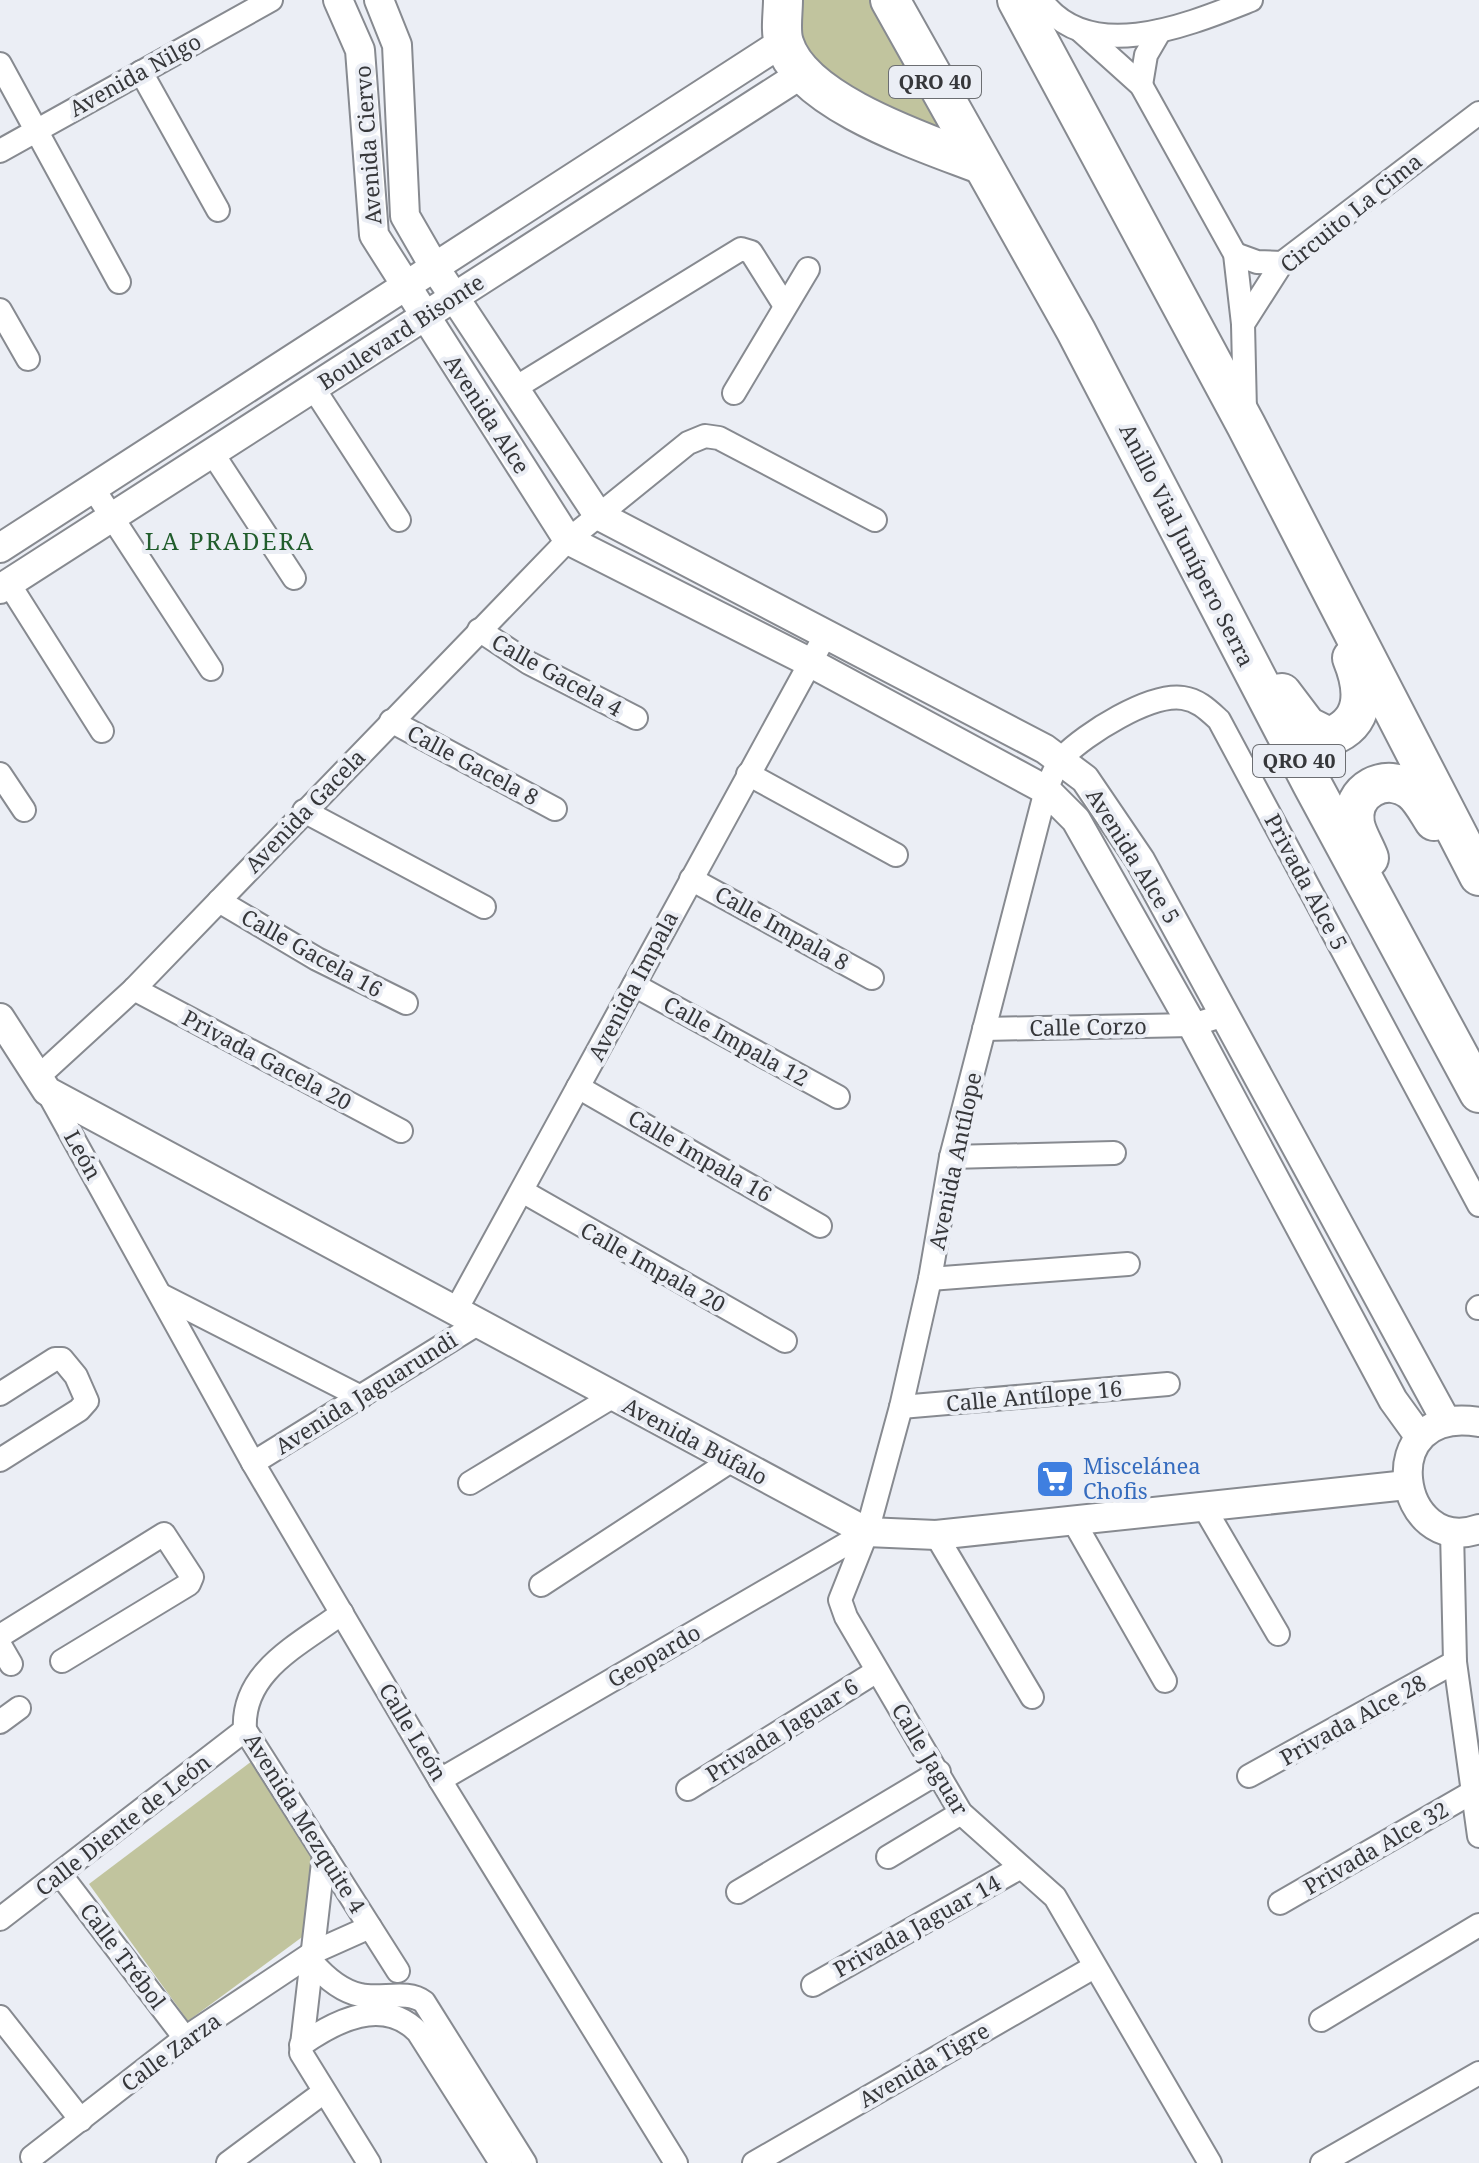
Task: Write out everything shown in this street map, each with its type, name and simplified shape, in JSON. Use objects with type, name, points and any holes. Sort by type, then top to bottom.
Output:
[{"type":"highway","points":[[783,0],[792,58],[863,116],[980,164]]},
{"type":"highway","name":"Anillo Vial Junípero Serra","points":[[890,0],[1076,331],[1422,992],[1479,1093]]},
{"type":"highway","points":[[1017,0],[1246,425],[1479,876]]},
{"type":"highway","points":[[1179,528],[1296,715],[1319,734],[1329,737],[1355,718],[1362,701],[1361,688],[1295,520]]},
{"type":"highway","points":[[1422,992],[1399,925],[1355,824],[1360,796],[1372,786],[1389,781],[1414,792],[1479,891]]},
{"type":"street","name":"Avenida Nilgo","points":[[0,151],[271,0]]},
{"type":"street","name":"Avenida Ciervo","points":[[338,0],[360,50],[374,235],[405,287]]},
{"type":"street","name":"Avenida Ciervo","points":[[379,0],[397,45],[403,206],[435,268]]},
{"type":"street","points":[[1041,0],[1068,26],[1081,31],[1123,36],[1160,31],[1251,0]]},
{"type":"street","points":[[1081,31],[1141,85],[1235,254],[1243,324],[1246,425]]},
{"type":"street","points":[[1141,85],[1146,55],[1160,31]]},
{"type":"street","name":"Boulevard Bisonte","points":[[0,548],[675,112],[792,58]]},
{"type":"street","name":"Boulevard Bisonte","points":[[4,586],[696,141],[792,58]]},
{"type":"street","points":[[0,64],[119,282]]},
{"type":"street","points":[[141,72],[218,210]]},
{"type":"street","points":[[675,112],[696,141]]},
{"type":"street","name":"Circuito La Cima","points":[[1243,324],[1282,263],[1479,113]]},
{"type":"street","points":[[515,388],[741,249],[751,252],[785,306]]},
{"type":"street","points":[[1235,254],[1257,262],[1282,263]]},
{"type":"street","name":"Avenida Alce","points":[[435,268],[598,515]]},
{"type":"street","points":[[734,393],[808,269]]},
{"type":"street","name":"Avenida Alce","points":[[405,287],[568,540]]},
{"type":"street","points":[[0,310],[28,359]]},
{"type":"street","points":[[314,389],[399,520]]},
{"type":"street","name":"Avenida Gacela","points":[[42,1084],[568,540],[688,443],[705,436],[719,438],[875,520]]},
{"type":"street","points":[[213,454],[294,578]]},
{"type":"street","points":[[93,488],[211,669]]},
{"type":"street","name":"Avenida Alce 5","points":[[598,515],[1061,758],[1085,779],[1140,860],[1446,1421]]},
{"type":"street","name":"Avenida Alce 5","points":[[568,540],[809,662],[1046,790],[1076,820],[1192,1025],[1393,1400],[1419,1436]]},
{"type":"street","points":[[4,586],[102,731]]},
{"type":"street","name":"Calle Gacela 4","points":[[479,630],[529,663],[636,718]]},
{"type":"street","name":"Avenida Impala","points":[[467,1317],[522,1191],[826,634]]},
{"type":"street","name":"Privada Alce 5","points":[[1061,758],[1125,714],[1163,698],[1183,698],[1201,704],[1219,720],[1479,1205]]},
{"type":"street","name":"Calle Gacela 8","points":[[391,721],[555,809]]},
{"type":"street","name":"Avenida Antílope","points":[[867,1532],[901,1407],[930,1279],[951,1157],[1046,790],[1061,758]]},
{"type":"street","points":[[0,774],[24,810]]},
{"type":"street","points":[[748,774],[896,855]]},
{"type":"street","points":[[304,811],[484,907]]},
{"type":"street","name":"Calle Impala 8","points":[[691,879],[872,978]]},
{"type":"street","name":"Calle Gacela 16","points":[[219,901],[305,952],[406,1003]]},
{"type":"street","name":"Calle Impala 12","points":[[634,985],[838,1097]]},
{"type":"street","name":"Privada Gacela 20","points":[[134,989],[401,1131]]},
{"type":"street","name":"Calle Corzo","points":[[984,1029],[1192,1025],[1225,1015]]},
{"type":"street","name":"León","points":[[0,1018],[42,1084],[161,1295]]},
{"type":"street","name":"Avenida Búfalo","points":[[42,1084],[612,1397],[867,1532],[936,1535],[1205,1509],[1407,1485]]},
{"type":"street","name":"Calle Impala 16","points":[[578,1087],[820,1226]]},
{"type":"street","points":[[951,1157],[1114,1153]]},
{"type":"street","name":"Calle Impala 20","points":[[522,1191],[785,1341]]},
{"type":"street","points":[[930,1279],[1128,1264]]},
{"type":"street","points":[[161,1295],[361,1397]]},
{"type":"street","name":"Calle León","points":[[161,1295],[253,1463],[440,1780],[676,2163]]},
{"type":"street","name":"Avenida Jaguarundi","points":[[253,1463],[361,1397],[467,1317]]},
{"type":"street","points":[[0,1394],[55,1359],[62,1359],[76,1376],[87,1401],[79,1410],[0,1460]]},
{"type":"street","name":"Calle Antílope 16","points":[[901,1407],[1168,1384]]},
{"type":"street","points":[[470,1483],[612,1397]]},
{"type":"street","points":[[1479,1422],[1446,1421],[1419,1436],[1407,1468],[1407,1485],[1415,1507],[1431,1523],[1466,1530],[1455,1662],[1479,1836]]},
{"type":"street","points":[[541,1585],[732,1460]]},
{"type":"street","points":[[1205,1509],[1278,1634]]},
{"type":"street","points":[[1074,1522],[1165,1681]]},
{"type":"street","name":"Calle Jaguar","points":[[867,1532],[840,1600],[846,1617],[961,1813],[1055,1897],[1210,2163]]},
{"type":"street","name":"Geopardo","points":[[440,1780],[867,1532]]},
{"type":"street","points":[[0,1636],[164,1534],[192,1577],[189,1584],[62,1661]]},
{"type":"street","points":[[936,1535],[1032,1697]]},
{"type":"street","name":"Avenida Mezquite 4","points":[[342,1613],[263,1672],[249,1694],[245,1730],[398,1971]]},
{"type":"street","name":"Privada Alce 28","points":[[1249,1776],[1455,1662]]},
{"type":"street","name":"Privada Jaguar 6","points":[[688,1789],[877,1671]]},
{"type":"street","points":[[0,1722],[19,1708]]},
{"type":"street","name":"Calle Diente de León","points":[[0,1919],[245,1730]]},
{"type":"street","points":[[738,1892],[939,1772]]},
{"type":"street","name":"Privada Alce 32","points":[[1280,1903],[1471,1793]]},
{"type":"street","points":[[888,1857],[961,1813]]},
{"type":"street","points":[[324,1854],[301,2045],[304,2063],[369,2163]]},
{"type":"street","name":"Privada Jaguar 14","points":[[813,1985],[1021,1867]]},
{"type":"street","name":"Calle Trébol","points":[[60,1874],[185,2038]]},
{"type":"street","points":[[1321,2020],[1479,1925]]},
{"type":"street","name":"Calle Zarza","points":[[32,2157],[185,2038],[313,1957],[370,1927]]},
{"type":"street","points":[[313,1957],[347,1990],[385,2005],[418,2032],[525,2163]]},
{"type":"street","name":"Avenida Tigre","points":[[754,2163],[1094,1967]]},
{"type":"street","points":[[301,2045],[345,2019],[385,2005]]},
{"type":"street","points":[[0,2017],[81,2120]]},
{"type":"street","points":[[1322,2163],[1479,2073]]},
{"type":"street","points":[[228,2163],[324,2092]]},
{"type":"street","points":[[475,2103],[501,2163]]},
{"type":"green space","points":[[783,0],[890,0],[980,164],[800,75]]},
{"type":"green space","points":[[252,1761],[317,1851],[309,1932],[188,2021],[89,1884]]},
{"type":"place","name":"Miscelánea Chofis","points":[[1055,1479]]},
{"type":"district","name":"LA PRADERA","points":[[230,542]]}]
